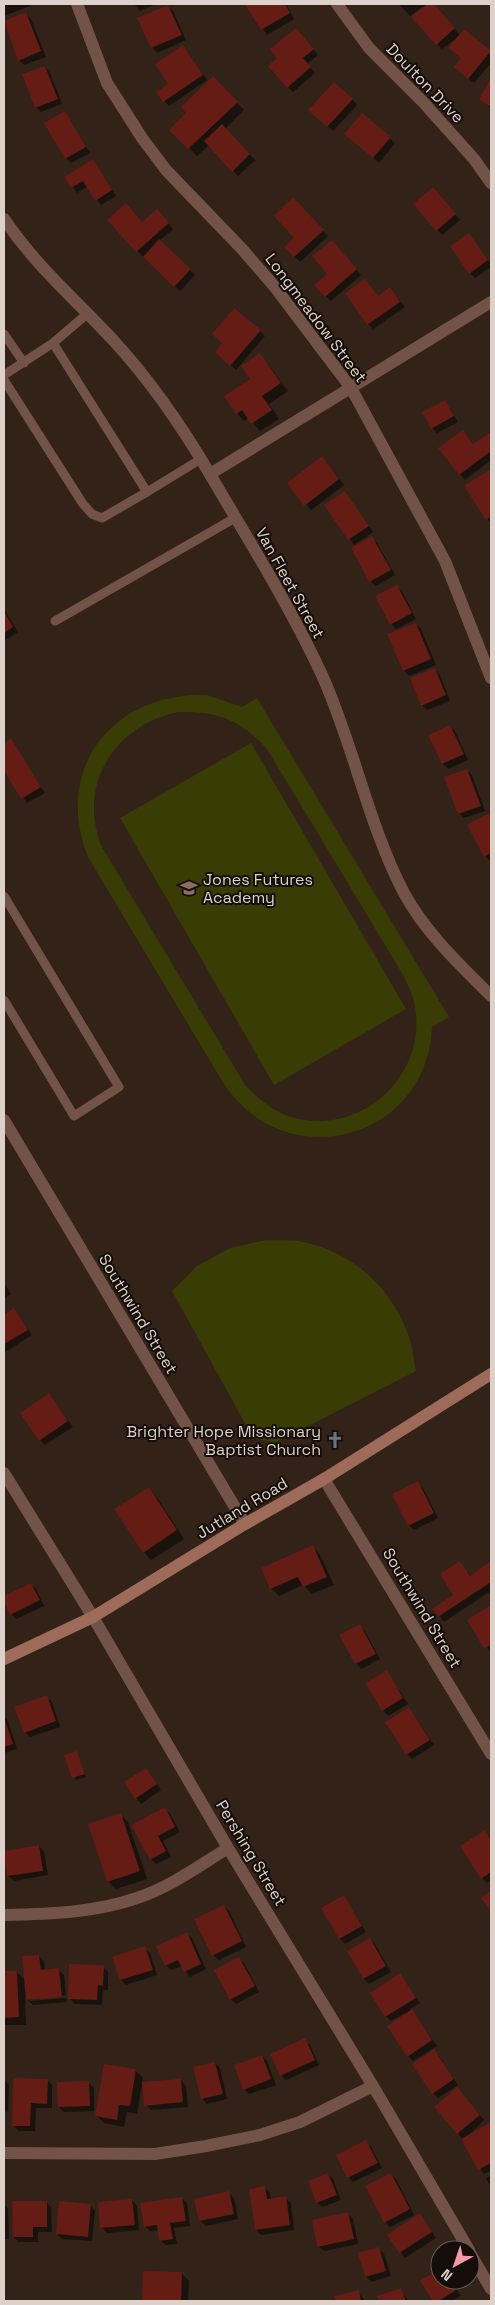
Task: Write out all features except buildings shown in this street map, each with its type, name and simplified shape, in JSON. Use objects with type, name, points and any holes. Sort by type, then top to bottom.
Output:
[{"type":"street","name":"Longmeadow Street","points":[[77,4],[107,83],[142,138],[166,170],[242,249],[274,286],[351,388],[445,561],[491,678]]},
{"type":"street","name":"Doulton Drive","points":[[337,4],[369,48],[423,102],[468,152],[491,184]]},
{"type":"street","name":"Van Fleet Street","points":[[4,219],[53,281],[87,314],[145,378],[201,459],[292,616],[322,677],[390,864],[406,895],[433,934],[491,996]]},
{"type":"street","points":[[210,474],[491,302]]},
{"type":"street","name":"Southwind Street","points":[[4,1120],[245,1524]]},
{"type":"street","name":"Jutland Road","points":[[4,1659],[93,1617],[245,1524],[324,1479],[491,1374]]},
{"type":"street","name":"Pershing Street","points":[[4,1473],[93,1617],[228,1848],[373,2086],[463,2240]]},
{"type":"street","name":"Southwind Street","points":[[324,1479],[491,1754]]},
{"type":"street","points":[[4,1915],[91,1910],[137,1898],[170,1883],[228,1848]]},
{"type":"street","points":[[4,2154],[155,2154],[206,2146],[260,2135],[300,2122],[373,2086]]},
{"type":"street","name":"Pershing Street","points":[[480,2270],[491,2289]]},
{"type":"lane","points":[[4,375],[53,344],[87,314]]},
{"type":"lane","points":[[4,334],[24,363]]},
{"type":"lane","points":[[53,344],[147,492]]},
{"type":"lane","points":[[4,380],[83,504],[92,514],[102,518],[201,459]]},
{"type":"lane","points":[[55,621],[235,518]]},
{"type":"lane","points":[[4,896],[119,1087],[74,1116],[4,1000]]},
{"type":"shaded area","points":[[192,695],[207,695],[242,707],[257,698],[449,1017],[432,1027],[424,1066],[406,1098],[379,1120],[348,1134],[314,1137],[280,1130],[248,1111],[222,1081],[88,857],[79,826],[78,798],[83,771],[95,747],[112,727],[134,711],[161,700]],"holes":[[[179,712],[206,713],[228,719],[248,731],[267,749],[403,975],[410,990],[415,1007],[416,1033],[410,1058],[398,1079],[382,1097],[362,1111],[339,1119],[314,1121],[288,1116],[265,1103],[245,1085],[102,847],[95,824],[94,801],[98,780],[107,760],[120,743],[137,729],[157,719]]]},
{"type":"shaded area","points":[[251,743],[406,1009],[274,1085],[120,818]]},
{"type":"shaded area","points":[[266,1240],[299,1241],[322,1247],[339,1254],[368,1274],[381,1287],[401,1317],[411,1343],[416,1371],[275,1443],[253,1438],[172,1291],[197,1266],[230,1248]]},
{"type":"place","name":"Jones Futures Academy","points":[[189,888]]},
{"type":"place","name":"Brighter Hope Missionary Baptist Church","points":[[335,1440]]}]
